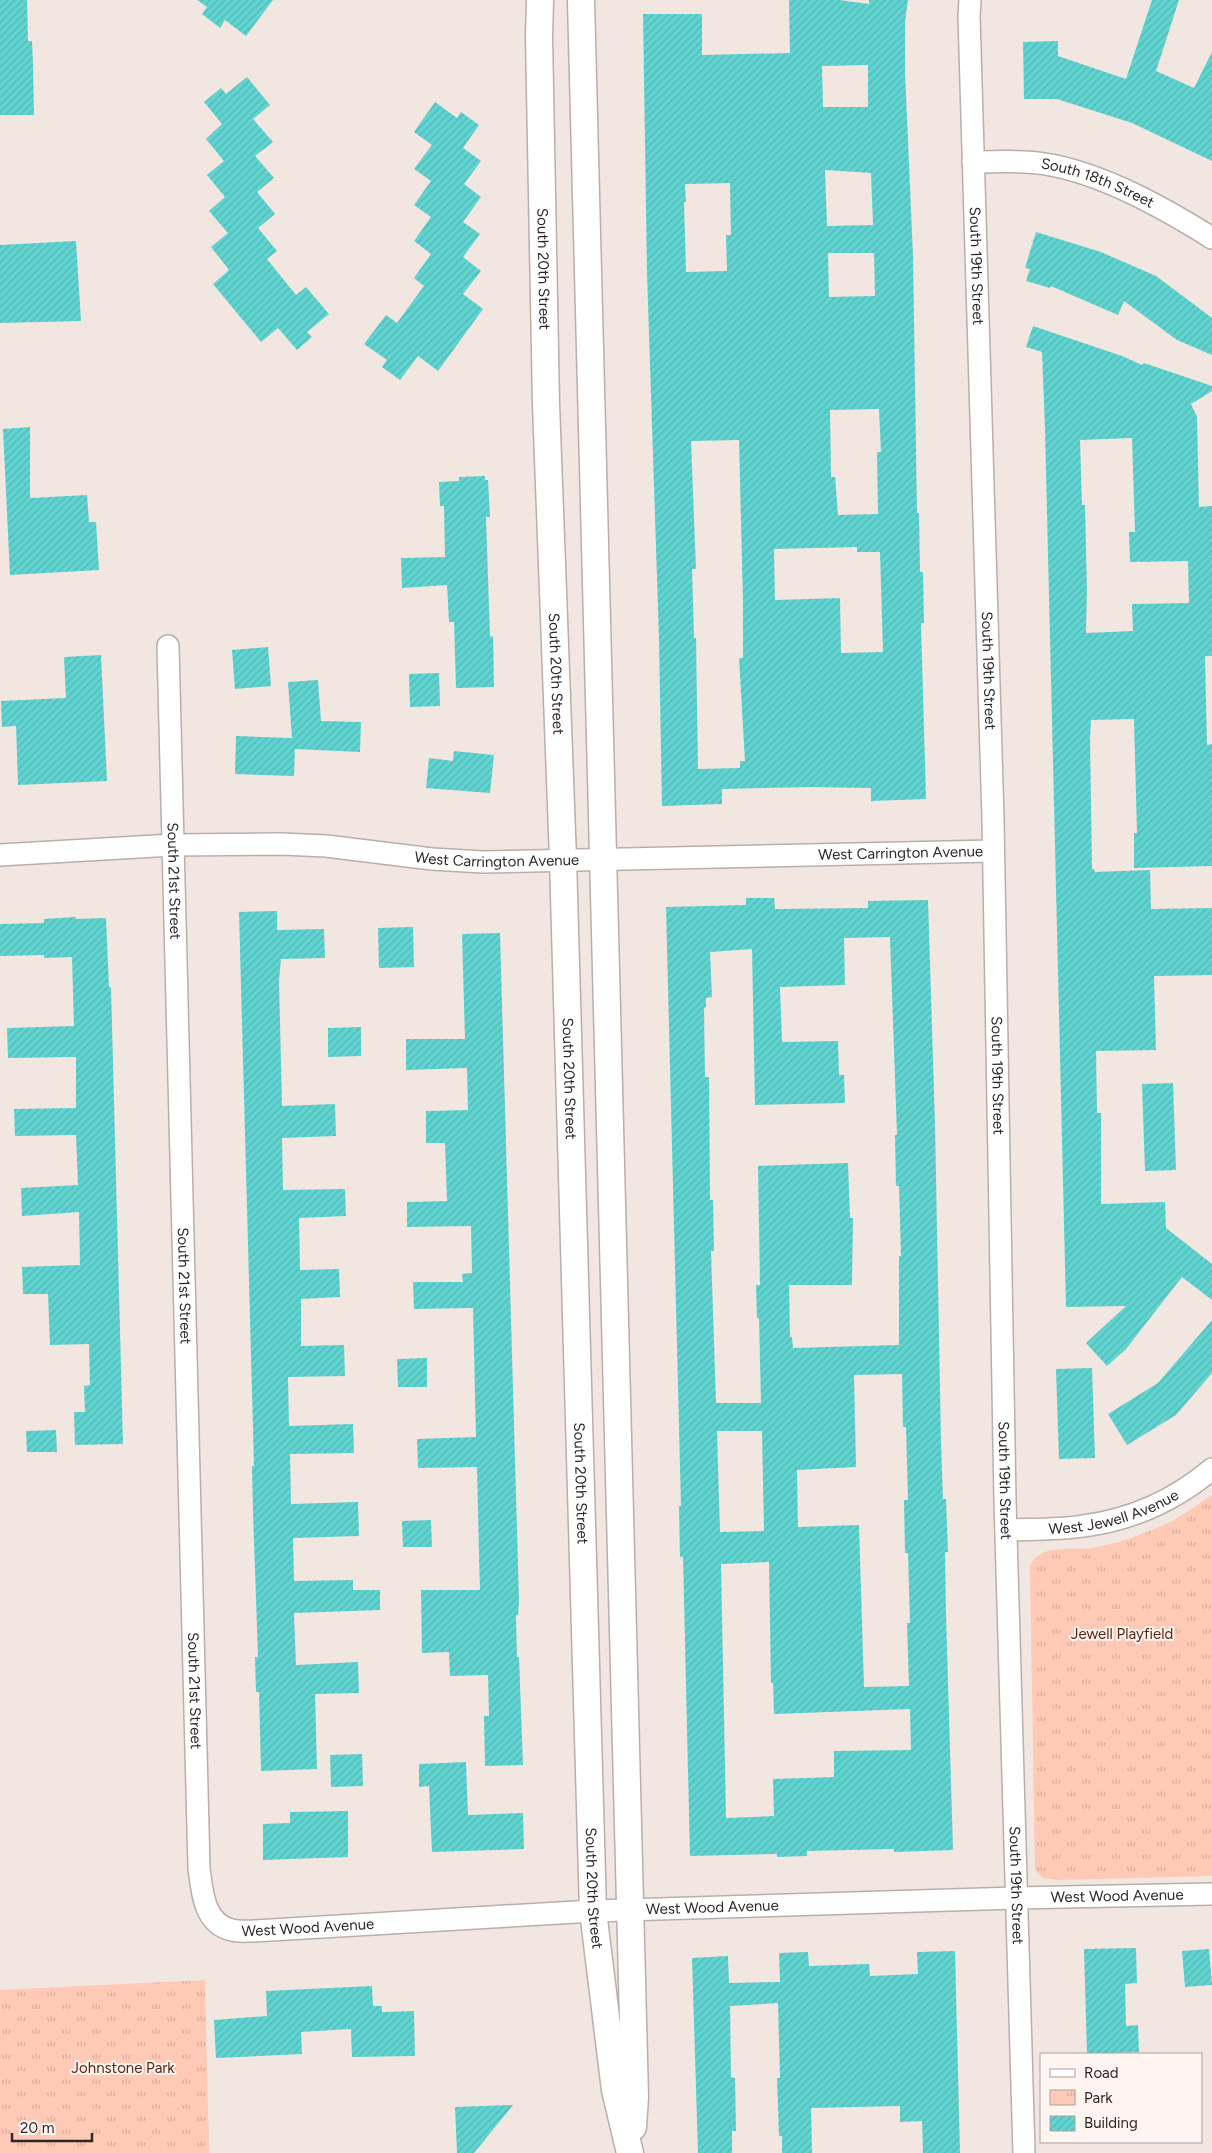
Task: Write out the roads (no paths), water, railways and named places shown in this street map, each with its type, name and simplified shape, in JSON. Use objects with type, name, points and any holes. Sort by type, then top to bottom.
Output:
[{"type":"street","name":"South 20th Street","points":[[540,0],[539,37],[546,404],[563,859],[593,1911],[615,2090],[632,2153]]},
{"type":"street","name":"South 20th Street","points":[[581,0],[634,2098],[632,2153]]},
{"type":"street","name":"South 19th Street","points":[[970,0],[968,16],[993,851],[1006,1530],[1024,2153]]},
{"type":"street","name":"South 18th Street","points":[[973,162],[1044,164],[1083,172],[1116,186],[1212,238]]},
{"type":"street","name":"South 21st Street","points":[[168,646],[199,1868],[205,1906],[215,1922]]},
{"type":"street","name":"West Carrington Avenue","points":[[0,855],[173,845],[282,844],[317,846],[432,860],[483,862],[993,851]]},
{"type":"street","name":"West Jewell Avenue","points":[[1006,1530],[1083,1526],[1118,1520],[1160,1504],[1195,1483],[1212,1469]]},
{"type":"street","name":"West Wood Avenue","points":[[215,1922],[232,1930],[253,1931],[593,1911],[1212,1894]]},
{"type":"park label","name":"Jewell Playfield","points":[[1122,1634]]},
{"type":"park label","name":"Johnstone Park","points":[[123,2068]]}]
